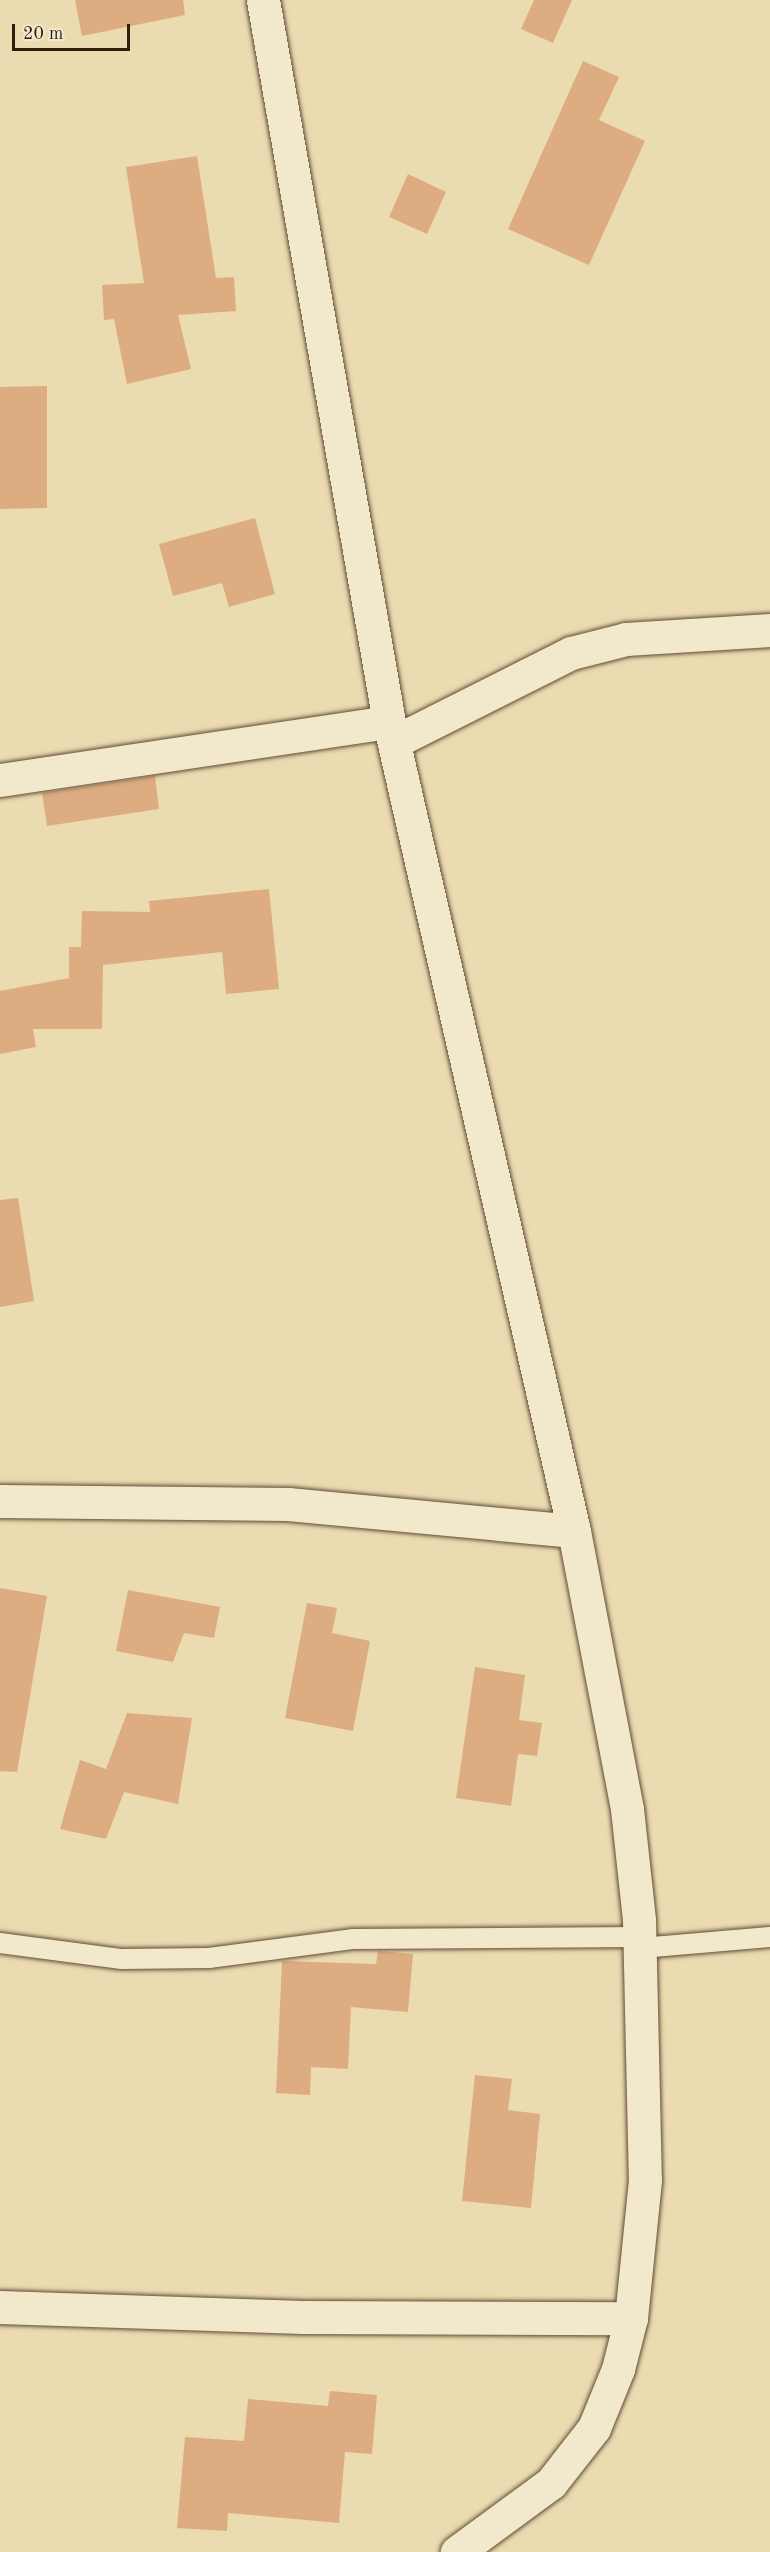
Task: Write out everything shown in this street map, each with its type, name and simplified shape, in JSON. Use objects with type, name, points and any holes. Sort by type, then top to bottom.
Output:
[{"type":"street","points":[[263,0],[391,732],[574,1531],[627,1809],[640,1942],[645,2180],[631,2318],[618,2369],[594,2428],[551,2483],[457,2552]]},
{"type":"street","points":[[0,780],[391,732],[570,653],[626,639],[770,630]]},
{"type":"street","points":[[0,1501],[288,1504],[574,1531]]},
{"type":"street","points":[[0,2307],[303,2317],[631,2318]]},
{"type":"lane","points":[[0,1943],[122,1959],[209,1958],[354,1939],[640,1942],[770,1937]]},
{"type":"building","points":[[75,0],[183,0],[185,15],[82,36]]},
{"type":"building","points":[[534,0],[572,0],[553,43],[521,29]]},
{"type":"building","points":[[583,61],[619,77],[599,120],[645,141],[589,265],[508,229]]},
{"type":"building","points":[[197,156],[216,278],[234,277],[236,311],[178,315],[191,369],[127,384],[114,319],[104,320],[102,285],[144,283],[126,167]]},
{"type":"building","points":[[408,174],[446,192],[427,234],[389,217]]},
{"type":"building","points":[[47,386],[47,508],[0,509],[0,387]]},
{"type":"building","points":[[255,518],[275,594],[229,607],[222,583],[173,596],[159,544]]},
{"type":"building","points":[[155,776],[159,809],[47,826],[42,793]]},
{"type":"building","points":[[269,889],[279,989],[226,994],[222,952],[103,965],[102,1029],[33,1029],[36,1047],[0,1054],[0,991],[69,978],[69,947],[81,947],[82,911],[150,912],[149,901]]},
{"type":"building","points":[[18,1198],[34,1301],[0,1307],[0,1200]]},
{"type":"building","points":[[0,1588],[47,1596],[17,1772],[0,1771]]},
{"type":"building","points":[[128,1590],[220,1607],[214,1638],[184,1633],[173,1662],[116,1651]]},
{"type":"building","points":[[307,1603],[337,1608],[332,1633],[370,1641],[353,1731],[285,1718]]},
{"type":"building","points":[[475,1667],[525,1675],[519,1720],[542,1723],[537,1756],[518,1754],[511,1806],[456,1798]]},
{"type":"building","points":[[127,1713],[192,1718],[178,1804],[124,1792],[106,1839],[60,1829],[80,1760],[106,1769]]},
{"type":"building","points":[[378,1951],[413,1954],[408,2012],[351,2007],[348,2069],[311,2067],[310,2095],[276,2093],[282,1961],[376,1964]]},
{"type":"building","points":[[475,2075],[512,2079],[508,2110],[540,2114],[531,2208],[462,2201]]},
{"type":"building","points":[[330,2391],[377,2395],[372,2454],[345,2452],[339,2523],[228,2513],[227,2531],[177,2528],[185,2437],[244,2441],[248,2399],[328,2406]]}]
